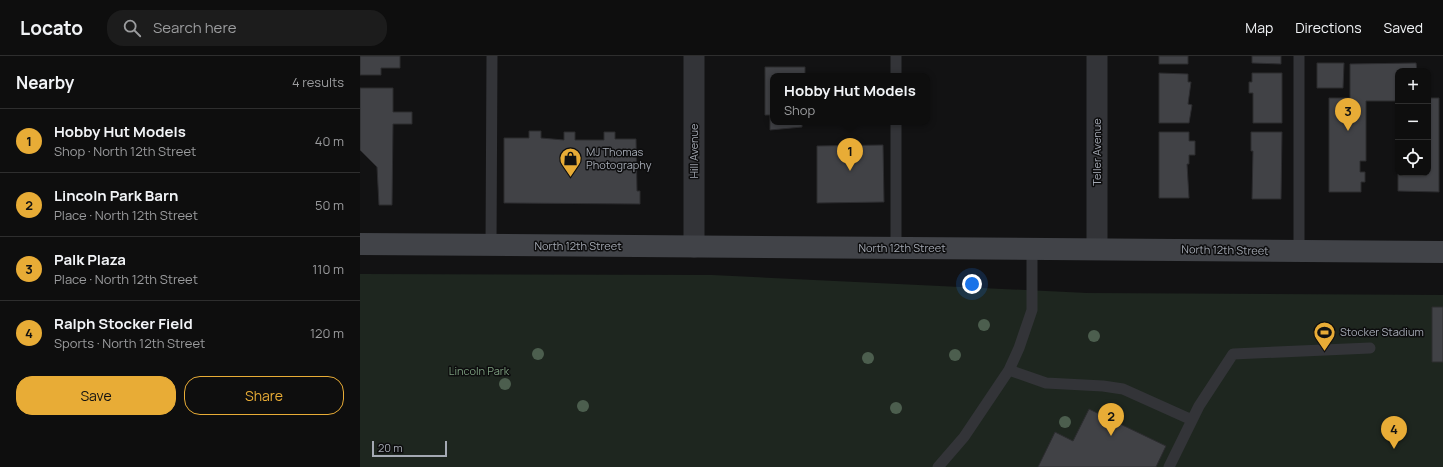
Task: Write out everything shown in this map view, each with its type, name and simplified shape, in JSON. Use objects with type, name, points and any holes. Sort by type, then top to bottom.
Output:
[{"type":"main road","name":"North 12th Street","points":[[360,244],[1443,252]]},
{"type":"street","name":"Hill Avenue","points":[[694,56],[694,247]]},
{"type":"street","name":"Teller Avenue","points":[[1097,56],[1098,249]]},
{"type":"lane","points":[[491,245],[492,56]]},
{"type":"lane","points":[[896,56],[896,73]]},
{"type":"lane","points":[[1299,56],[1299,251]]},
{"type":"lane","points":[[896,125],[896,248]]},
{"type":"lane","points":[[938,467],[964,437],[1009,370],[1019,348],[1032,310],[1032,248]]},
{"type":"lane","points":[[1169,467],[1199,406],[1233,354],[1370,348]]},
{"type":"lane","points":[[1009,370],[1046,383],[1102,386],[1123,389],[1192,420]]},
{"type":"green space","name":"Lincoln Park","points":[[360,274],[712,275],[1087,293],[1443,295],[1443,467],[360,467]]},
{"type":"building","points":[[360,56],[400,56],[400,68],[381,68],[381,75],[360,75]]},
{"type":"building","points":[[1159,56],[1188,56],[1188,64],[1159,64]]},
{"type":"building","points":[[1252,56],[1281,56],[1281,64],[1252,63]]},
{"type":"building","points":[[1317,63],[1344,63],[1343,88],[1317,88]]},
{"type":"building","points":[[1416,63],[1417,68],[1395,68],[1395,101],[1366,101],[1366,161],[1360,161],[1360,172],[1365,172],[1365,182],[1361,182],[1361,192],[1329,192],[1329,98],[1350,98],[1350,64]]},
{"type":"building","points":[[765,67],[805,67],[805,73],[770,73],[770,115],[765,115]]},
{"type":"building","points":[[1159,73],[1188,74],[1188,82],[1191,82],[1188,104],[1192,105],[1189,123],[1159,123]]},
{"type":"building","points":[[1252,73],[1282,73],[1282,123],[1253,123],[1253,93],[1249,93],[1249,82],[1252,82]]},
{"type":"building","points":[[360,88],[393,88],[393,112],[412,112],[412,124],[393,124],[392,205],[379,205],[377,167],[360,150]]},
{"type":"building","points":[[1431,98],[1439,98],[1439,192],[1398,191],[1398,176],[1431,176]]},
{"type":"building","points":[[770,125],[802,125],[802,127],[770,130]]},
{"type":"building","name":"MJ Thomas Photography","points":[[529,131],[541,131],[541,138],[564,140],[564,132],[575,132],[575,140],[604,140],[604,132],[615,132],[615,139],[636,139],[637,191],[640,191],[640,204],[504,203],[504,138],[529,138]]},
{"type":"building","points":[[1159,132],[1189,132],[1189,141],[1195,141],[1195,155],[1189,155],[1189,164],[1187,164],[1189,198],[1159,198]]},
{"type":"building","points":[[1251,132],[1282,132],[1281,199],[1252,199],[1253,151],[1251,151]]},
{"type":"building","points":[[883,145],[884,202],[817,203],[817,146]]},
{"type":"building","points":[[1432,307],[1443,307],[1443,362],[1432,362]]},
{"type":"building","points":[[1089,409],[1166,446],[1156,467],[1038,467],[1055,432],[1073,441]]},
{"type":"place","name":"Palk Plaza","points":[[1348,131]]},
{"type":"place","name":"Hobby Hut Models","points":[[850,171]]},
{"type":"place","name":"MJ Thomas Photography","points":[[570,178]]},
{"type":"place","name":"Stocker Stadium","points":[[1324,352]]},
{"type":"place","name":"Lincoln Park Barn","points":[[1111,436]]},
{"type":"place","name":"Ralph Stocker Field","points":[[1394,449]]}]
